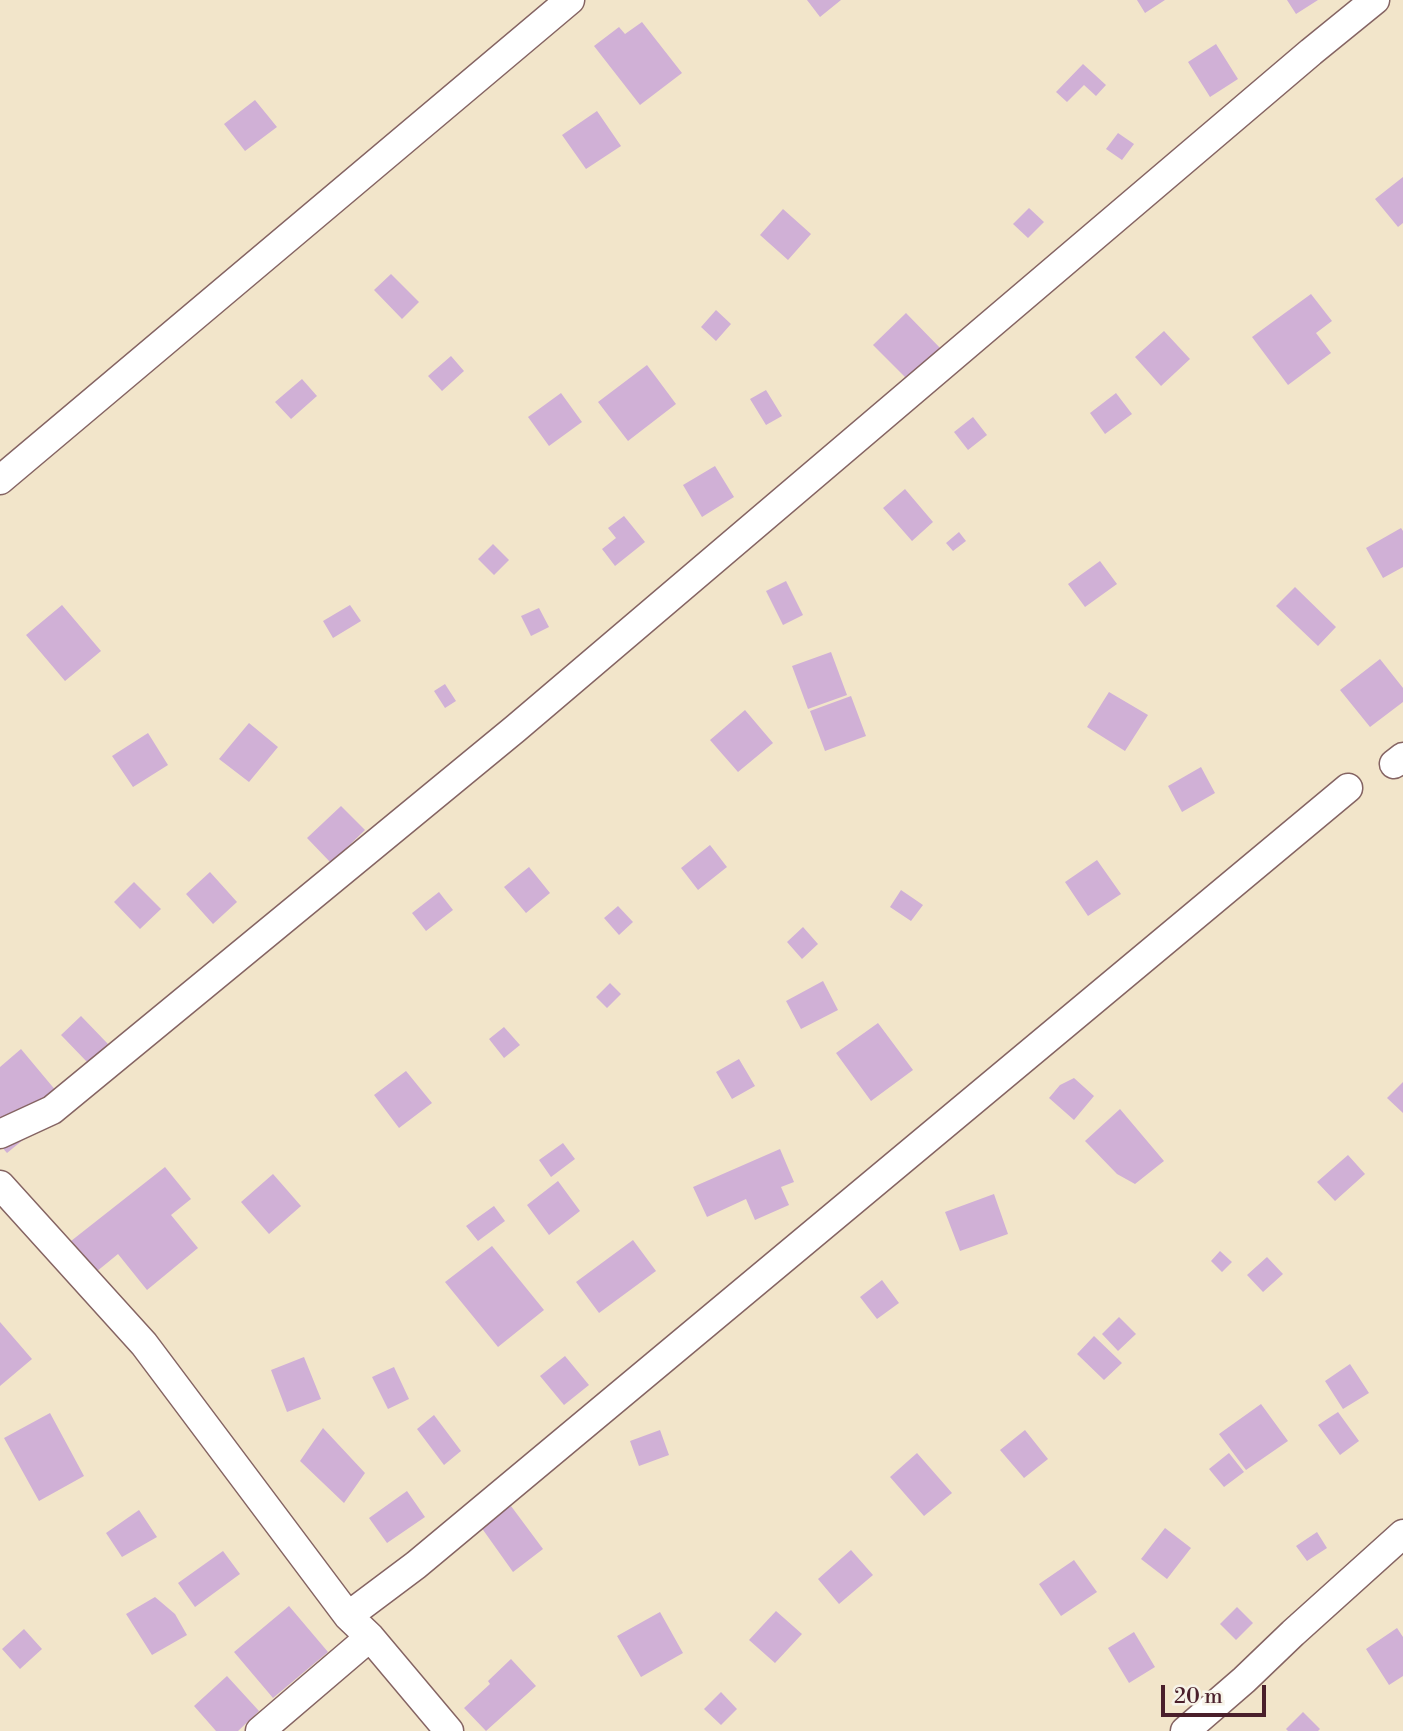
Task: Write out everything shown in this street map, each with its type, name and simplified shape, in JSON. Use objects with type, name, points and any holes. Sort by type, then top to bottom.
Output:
[{"type":"street","points":[[0,480],[570,0]]},
{"type":"street","points":[[0,1134],[52,1110],[450,782],[1375,0]]},
{"type":"street","points":[[348,1616],[416,1565],[1348,788]]},
{"type":"street","points":[[0,1185],[144,1344],[348,1616],[370,1637],[449,1731]]},
{"type":"street","points":[[1185,1731],[1403,1534]]},
{"type":"street","points":[[260,1731],[370,1637]]},
{"type":"building","points":[[807,0],[841,0],[820,17]]},
{"type":"building","points":[[1137,0],[1165,0],[1145,13]]},
{"type":"building","points":[[1287,0],[1318,0],[1296,14]]},
{"type":"building","points":[[642,22],[682,73],[640,105],[594,46],[619,27],[625,34]]},
{"type":"building","points":[[1216,44],[1238,79],[1210,97],[1188,62]]},
{"type":"building","points":[[1083,64],[1106,85],[1096,96],[1084,85],[1067,102],[1056,92]]},
{"type":"building","points":[[255,100],[277,127],[245,151],[224,124]]},
{"type":"building","points":[[597,111],[621,146],[586,169],[562,135]]},
{"type":"building","points":[[1118,133],[1134,144],[1122,160],[1106,149]]},
{"type":"building","points":[[1403,177],[1403,223],[1398,227],[1375,199]]},
{"type":"building","points":[[1029,208],[1044,222],[1028,238],[1013,224]]},
{"type":"building","points":[[783,209],[811,234],[788,260],[760,235]]},
{"type":"building","points":[[391,274],[419,302],[402,319],[374,290]]},
{"type":"building","points":[[1311,294],[1332,321],[1316,333],[1331,353],[1288,385],[1252,337]]},
{"type":"building","points":[[716,310],[731,324],[716,341],[701,327]]},
{"type":"building","points":[[906,313],[942,350],[909,381],[873,345]]},
{"type":"building","points":[[1164,331],[1190,359],[1161,386],[1135,357]]},
{"type":"building","points":[[451,356],[464,371],[442,391],[428,376]]},
{"type":"building","points":[[647,365],[676,404],[628,441],[598,402]]},
{"type":"building","points":[[302,379],[317,396],[291,419],[275,402]]},
{"type":"building","points":[[766,390],[782,416],[766,425],[750,399]]},
{"type":"building","points":[[561,393],[582,422],[549,446],[528,417]]},
{"type":"building","points":[[1116,393],[1132,414],[1105,434],[1090,413]]},
{"type":"building","points":[[973,417],[987,435],[968,450],[954,432]]},
{"type":"building","points":[[715,466],[734,497],[702,517],[683,485]]},
{"type":"building","points":[[905,489],[933,522],[912,541],[883,508]]},
{"type":"building","points":[[624,516],[645,542],[615,566],[602,549],[616,538],[608,528]]},
{"type":"building","points":[[1401,528],[1403,567],[1383,578],[1366,548]]},
{"type":"building","points":[[959,532],[966,541],[953,551],[946,543]]},
{"type":"building","points":[[493,544],[509,560],[494,575],[478,559]]},
{"type":"building","points":[[1100,561],[1117,584],[1085,607],[1068,584]]},
{"type":"building","points":[[786,581],[803,615],[783,625],[766,591]]},
{"type":"building","points":[[1295,587],[1336,627],[1318,646],[1276,606]]},
{"type":"building","points":[[62,605],[101,651],[65,681],[26,635]]},
{"type":"building","points":[[350,605],[361,621],[333,638],[323,621]]},
{"type":"building","points":[[539,608],[549,627],[531,636],[521,616]]},
{"type":"building","points":[[831,652],[847,695],[808,709],[792,666]]},
{"type":"building","points":[[1380,659],[1403,688],[1403,702],[1370,727],[1340,690]]},
{"type":"building","points":[[445,684],[456,701],[445,708],[434,691]]},
{"type":"building","points":[[1109,692],[1148,715],[1125,751],[1087,727]]},
{"type":"building","points":[[851,696],[866,736],[825,751],[810,711]]},
{"type":"building","points":[[745,710],[773,743],[738,772],[710,740]]},
{"type":"building","points":[[249,723],[278,747],[249,782],[219,759]]},
{"type":"building","points":[[148,733],[168,765],[133,787],[112,756]]},
{"type":"building","points":[[1201,767],[1215,793],[1182,812],[1168,786]]},
{"type":"building","points":[[341,806],[365,830],[331,863],[307,838]]},
{"type":"building","points":[[710,845],[727,867],[698,890],[681,868]]},
{"type":"building","points":[[1097,860],[1121,894],[1088,916],[1065,882]]},
{"type":"building","points":[[529,867],[550,893],[526,913],[504,887]]},
{"type":"building","points":[[210,872],[237,902],[213,924],[186,894]]},
{"type":"building","points":[[134,882],[161,909],[140,929],[114,902]]},
{"type":"building","points":[[901,890],[923,905],[911,921],[890,907]]},
{"type":"building","points":[[439,892],[453,910],[426,931],[412,913]]},
{"type":"building","points":[[618,906],[633,922],[619,935],[604,918]]},
{"type":"building","points":[[803,927],[818,944],[802,959],[787,942]]},
{"type":"building","points":[[823,981],[838,1010],[801,1029],[786,1001]]},
{"type":"building","points":[[610,983],[621,994],[607,1008],[596,997]]},
{"type":"building","points":[[81,1016],[108,1044],[88,1063],[61,1035]]},
{"type":"building","points":[[878,1023],[913,1070],[871,1101],[836,1053]]},
{"type":"building","points":[[504,1027],[520,1045],[504,1058],[489,1039]]},
{"type":"building","points":[[21,1049],[67,1104],[7,1153],[0,1145],[0,1067]]},
{"type":"building","points":[[739,1059],[755,1086],[732,1099],[716,1072]]},
{"type":"building","points":[[406,1071],[432,1103],[399,1128],[374,1095]]},
{"type":"building","points":[[1074,1078],[1094,1096],[1074,1120],[1049,1098],[1060,1085]]},
{"type":"building","points":[[1403,1082],[1403,1113],[1387,1098]]},
{"type":"building","points":[[1120,1109],[1164,1161],[1135,1184],[1117,1174],[1085,1141]]},
{"type":"building","points":[[563,1143],[575,1159],[551,1177],[539,1160]]},
{"type":"building","points":[[780,1149],[794,1182],[781,1187],[789,1205],[755,1220],[746,1199],[707,1217],[693,1187]]},
{"type":"building","points":[[1348,1155],[1365,1174],[1335,1201],[1317,1182]]},
{"type":"building","points":[[165,1167],[191,1199],[171,1215],[198,1248],[147,1290],[118,1254],[96,1272],[71,1241]]},
{"type":"building","points":[[273,1174],[301,1206],[269,1234],[241,1202]]},
{"type":"building","points":[[558,1181],[580,1211],[549,1235],[527,1205]]},
{"type":"building","points":[[994,1194],[1008,1234],[960,1251],[945,1212]]},
{"type":"building","points":[[494,1206],[505,1221],[478,1241],[466,1226]]},
{"type":"building","points":[[633,1240],[656,1271],[599,1313],[576,1282]]},
{"type":"building","points":[[492,1246],[544,1310],[498,1347],[445,1282]]},
{"type":"building","points":[[1220,1251],[1232,1262],[1222,1272],[1211,1261]]},
{"type":"building","points":[[1267,1257],[1283,1274],[1263,1292],[1247,1275]]},
{"type":"building","points":[[882,1280],[899,1303],[877,1319],[860,1297]]},
{"type":"building","points":[[1119,1317],[1136,1334],[1118,1351],[1102,1334]]},
{"type":"building","points":[[0,1322],[32,1359],[0,1386]]},
{"type":"building","points":[[1094,1336],[1122,1363],[1104,1380],[1077,1354]]},
{"type":"building","points":[[565,1356],[589,1385],[564,1405],[540,1376]]},
{"type":"building","points":[[304,1357],[321,1399],[287,1412],[271,1370]]},
{"type":"building","points":[[1350,1364],[1369,1393],[1343,1409],[1325,1381]]},
{"type":"building","points":[[394,1367],[409,1399],[388,1409],[372,1377]]},
{"type":"building","points":[[1261,1404],[1288,1441],[1246,1470],[1219,1434]]},
{"type":"building","points":[[1338,1412],[1359,1441],[1340,1455],[1318,1425]]},
{"type":"building","points":[[50,1413],[84,1476],[39,1501],[4,1438]]},
{"type":"building","points":[[434,1415],[461,1451],[444,1465],[417,1429]]},
{"type":"building","points":[[323,1428],[365,1473],[344,1503],[300,1461]]},
{"type":"building","points":[[660,1430],[669,1455],[639,1466],[630,1441]]},
{"type":"building","points":[[1025,1430],[1048,1459],[1024,1478],[1000,1450]]},
{"type":"building","points":[[917,1453],[952,1493],[924,1516],[890,1477]]},
{"type":"building","points":[[1229,1453],[1244,1472],[1224,1487],[1209,1469]]},
{"type":"building","points":[[407,1491],[425,1517],[387,1543],[369,1518]]},
{"type":"building","points":[[511,1506],[543,1549],[513,1572],[481,1527]]},
{"type":"building","points":[[139,1510],[157,1537],[122,1557],[106,1533]]},
{"type":"building","points":[[1165,1528],[1191,1548],[1167,1579],[1141,1559]]},
{"type":"building","points":[[1317,1532],[1327,1548],[1307,1561],[1296,1546]]},
{"type":"building","points":[[851,1550],[873,1575],[839,1604],[818,1579]]},
{"type":"building","points":[[223,1551],[240,1574],[195,1607],[178,1583]]},
{"type":"building","points":[[1074,1560],[1097,1592],[1061,1616],[1039,1584]]},
{"type":"building","points":[[155,1597],[175,1614],[187,1635],[152,1655],[126,1614]]},
{"type":"building","points":[[289,1606],[328,1652],[273,1698],[234,1652]]},
{"type":"building","points":[[1237,1607],[1253,1623],[1236,1640],[1220,1624]]},
{"type":"building","points":[[776,1611],[802,1634],[775,1663],[749,1640]]},
{"type":"building","points":[[660,1612],[683,1653],[641,1677],[617,1636]]},
{"type":"building","points":[[1397,1628],[1403,1637],[1403,1676],[1389,1685],[1366,1649]]},
{"type":"building","points":[[24,1629],[42,1649],[20,1669],[2,1649]]},
{"type":"building","points":[[1134,1632],[1155,1667],[1129,1683],[1108,1648]]},
{"type":"building","points":[[511,1659],[536,1686],[486,1731],[464,1708],[490,1684],[488,1681]]},
{"type":"building","points":[[227,1676],[259,1711],[238,1731],[216,1731],[194,1706]]},
{"type":"building","points":[[721,1692],[737,1709],[721,1725],[704,1709]]},
{"type":"building","points":[[1303,1712],[1320,1729],[1288,1731],[1286,1729]]}]
